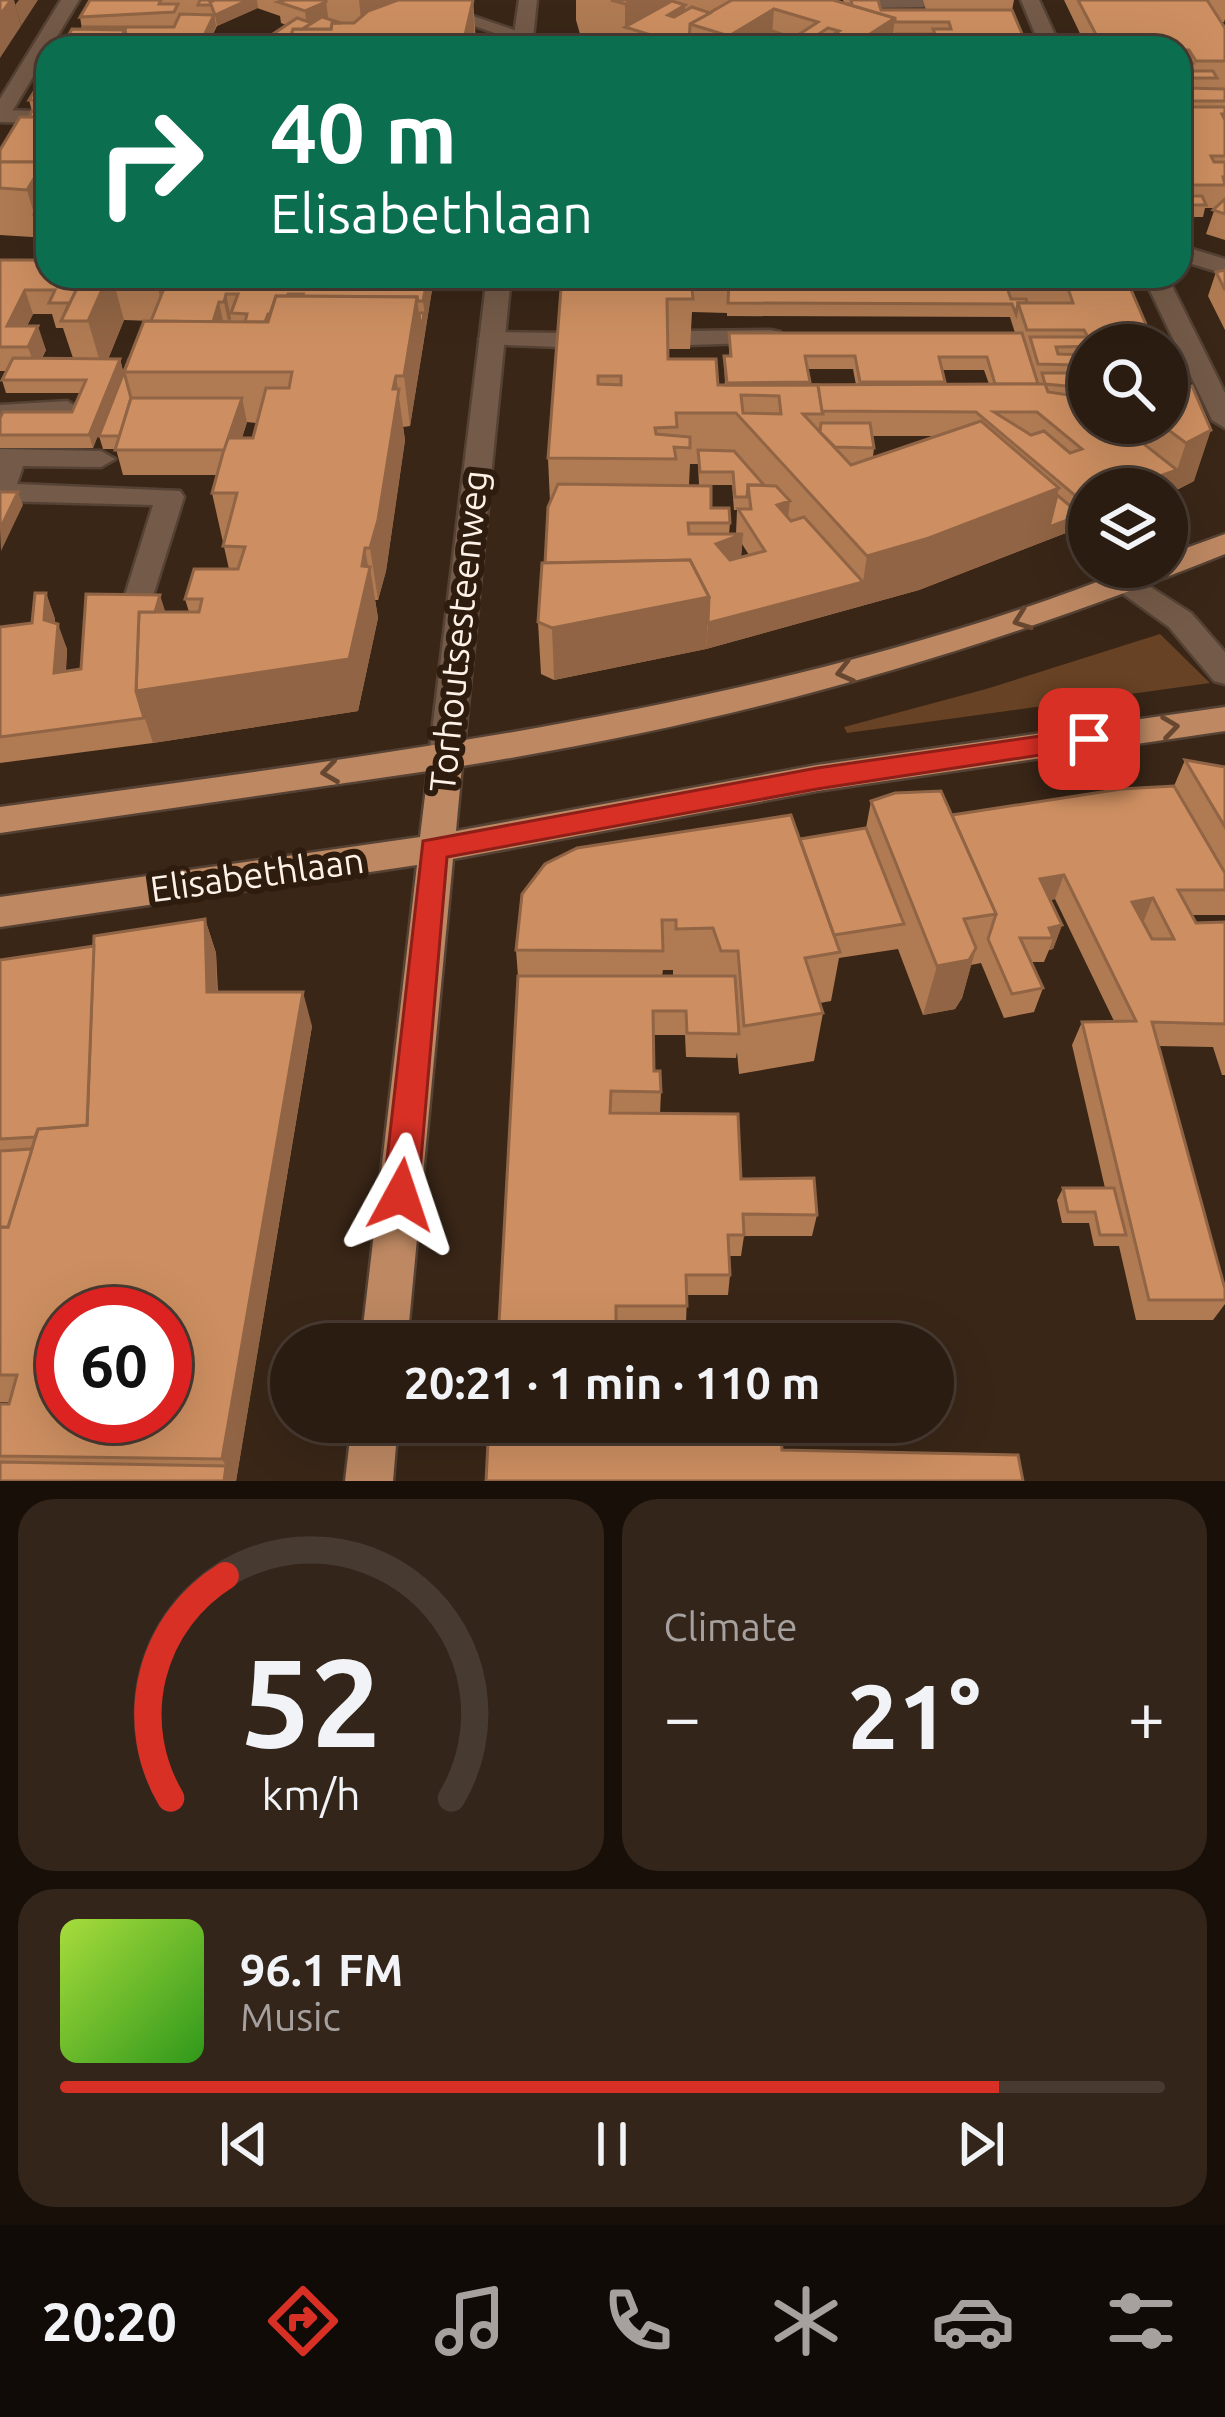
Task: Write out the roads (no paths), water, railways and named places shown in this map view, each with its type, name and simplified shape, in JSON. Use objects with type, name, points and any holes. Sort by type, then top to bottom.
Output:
[{"type":"main road","points":[[1188,558],[1225,543]]},
{"type":"main road","points":[[0,820],[446,757],[796,685],[958,643],[1110,588]]},
{"type":"main road","name":"Elisabethlaan","points":[[0,912],[433,849],[817,778],[1225,719]]},
{"type":"main road","name":"Torhoutsesteenweg","points":[[386,1323],[446,757]]},
{"type":"main road","points":[[369,1481],[374,1443]]},
{"type":"street","points":[[48,36],[70,0]]},
{"type":"street","points":[[408,0],[507,36]]},
{"type":"street","points":[[524,36],[527,0]]},
{"type":"street","points":[[870,3],[923,2]]},
{"type":"street","points":[[1025,2],[1044,36]]},
{"type":"street","points":[[36,56],[0,115],[36,117]]},
{"type":"street","points":[[1191,256],[1225,267]]},
{"type":"street","name":"Torhoutsesteenweg","points":[[446,757],[498,288]]},
{"type":"street","points":[[1161,288],[1225,420]]},
{"type":"street","points":[[689,338],[809,337]]},
{"type":"street","points":[[491,339],[559,340]]},
{"type":"street","points":[[0,417],[4,412],[67,409]]},
{"type":"street","points":[[101,459],[6,457],[0,492],[170,496],[137,605]]},
{"type":"street","points":[[1135,588],[1180,620],[1225,673]]}]
